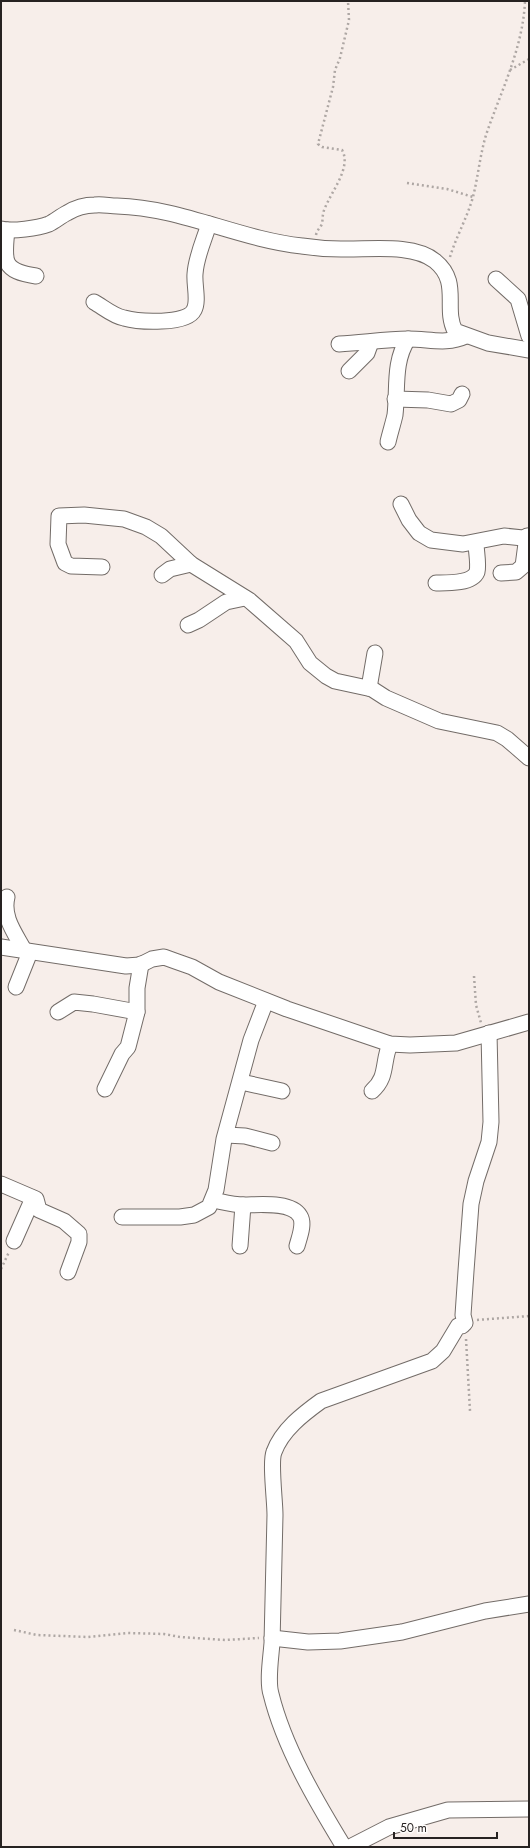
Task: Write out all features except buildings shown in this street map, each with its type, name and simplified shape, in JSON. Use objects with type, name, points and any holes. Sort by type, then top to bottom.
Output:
[{"type":"street","points":[[36,276],[20,274],[8,265],[3,253],[4,230],[50,224],[74,209],[96,204],[165,211],[257,237],[301,246],[342,249],[379,249],[417,253],[427,256],[436,262],[450,283],[451,324],[455,331],[488,343],[529,350]]},
{"type":"street","points":[[94,302],[123,318],[136,320],[162,322],[184,318],[191,314],[195,309],[196,301],[195,274],[197,261],[209,224]]},
{"type":"street","points":[[496,279],[518,299],[529,336]]},
{"type":"street","points":[[339,344],[408,339],[447,342],[455,341],[466,336]]},
{"type":"street","points":[[388,442],[395,414],[399,359],[402,348],[408,339]]},
{"type":"street","points":[[350,371],[367,353],[372,342]]},
{"type":"street","points":[[395,399],[428,400],[451,404],[459,400],[462,394]]},
{"type":"street","points":[[401,504],[409,520],[419,533],[432,540],[464,544],[476,543],[485,539],[504,536],[523,538],[528,536],[523,566],[516,572],[501,573]]},
{"type":"street","points":[[102,567],[71,566],[65,563],[58,544],[59,516],[84,515],[124,520],[146,527],[161,536],[191,564],[245,598],[296,641],[317,670],[335,681],[369,688],[439,721],[497,733],[507,739],[529,758]]},
{"type":"street","points":[[436,583],[460,582],[473,576],[477,571],[476,543]]},
{"type":"street","points":[[162,574],[170,568],[191,564]]},
{"type":"street","points":[[188,624],[199,620],[226,602],[245,598]]},
{"type":"street","points":[[369,688],[375,653]]},
{"type":"street","points":[[7,897],[6,911],[9,922],[27,951],[16,986]]},
{"type":"street","points":[[1,947],[126,966],[141,964],[152,959],[170,959],[192,967],[219,982],[266,1001],[390,1044],[456,1044],[529,1022]]},
{"type":"street","points":[[105,1089],[122,1054],[128,1047],[137,1012],[137,988],[141,964]]},
{"type":"street","points":[[122,1217],[180,1217],[194,1215],[209,1206],[213,1200],[218,1182],[226,1135],[251,1040],[266,1001]]},
{"type":"street","points":[[58,1012],[74,1002],[137,1012]]},
{"type":"street","points":[[344,1847],[303,1772],[275,1708],[270,1692],[275,1507],[272,1460],[278,1444],[290,1427],[307,1411],[321,1402],[432,1361],[443,1352],[458,1326],[463,1324],[471,1204],[476,1182],[489,1142],[491,1122],[487,1034]]},
{"type":"street","points":[[372,1091],[379,1084],[383,1076],[384,1062],[390,1044]]},
{"type":"street","points":[[241,1082],[282,1091]]},
{"type":"street","points":[[226,1135],[245,1136],[272,1143]]},
{"type":"street","points":[[1,1184],[36,1199],[39,1210],[64,1221],[78,1234],[79,1242],[68,1272]]},
{"type":"street","points":[[14,1241],[32,1198]]},
{"type":"street","points":[[213,1200],[243,1205],[274,1205],[300,1214],[302,1220],[297,1246]]},
{"type":"street","points":[[240,1246],[243,1205]]},
{"type":"street","points":[[272,1638],[308,1642],[340,1641],[402,1632],[485,1611],[529,1604]]},
{"type":"street","points":[[350,1847],[389,1827],[448,1810],[529,1808]]},
{"type":"path","points":[[317,247],[317,231],[322,223],[324,209],[341,178],[346,161],[342,150],[322,147],[318,144],[333,87],[335,70],[340,58],[349,20],[348,1]]},
{"type":"path","points":[[446,275],[449,270],[450,258],[456,240],[469,211],[473,197],[486,134],[510,70],[522,30],[525,1]]},
{"type":"path","points":[[510,70],[529,59]]},
{"type":"path","points":[[407,183],[447,189],[473,197]]},
{"type":"path","points":[[474,976],[476,1005],[487,1034]]},
{"type":"path","points":[[470,1411],[466,1331],[463,1324],[502,1318],[529,1316]]},
{"type":"path","points":[[14,1630],[36,1635],[88,1637],[128,1634],[164,1634],[180,1637],[225,1640],[272,1638]]}]
